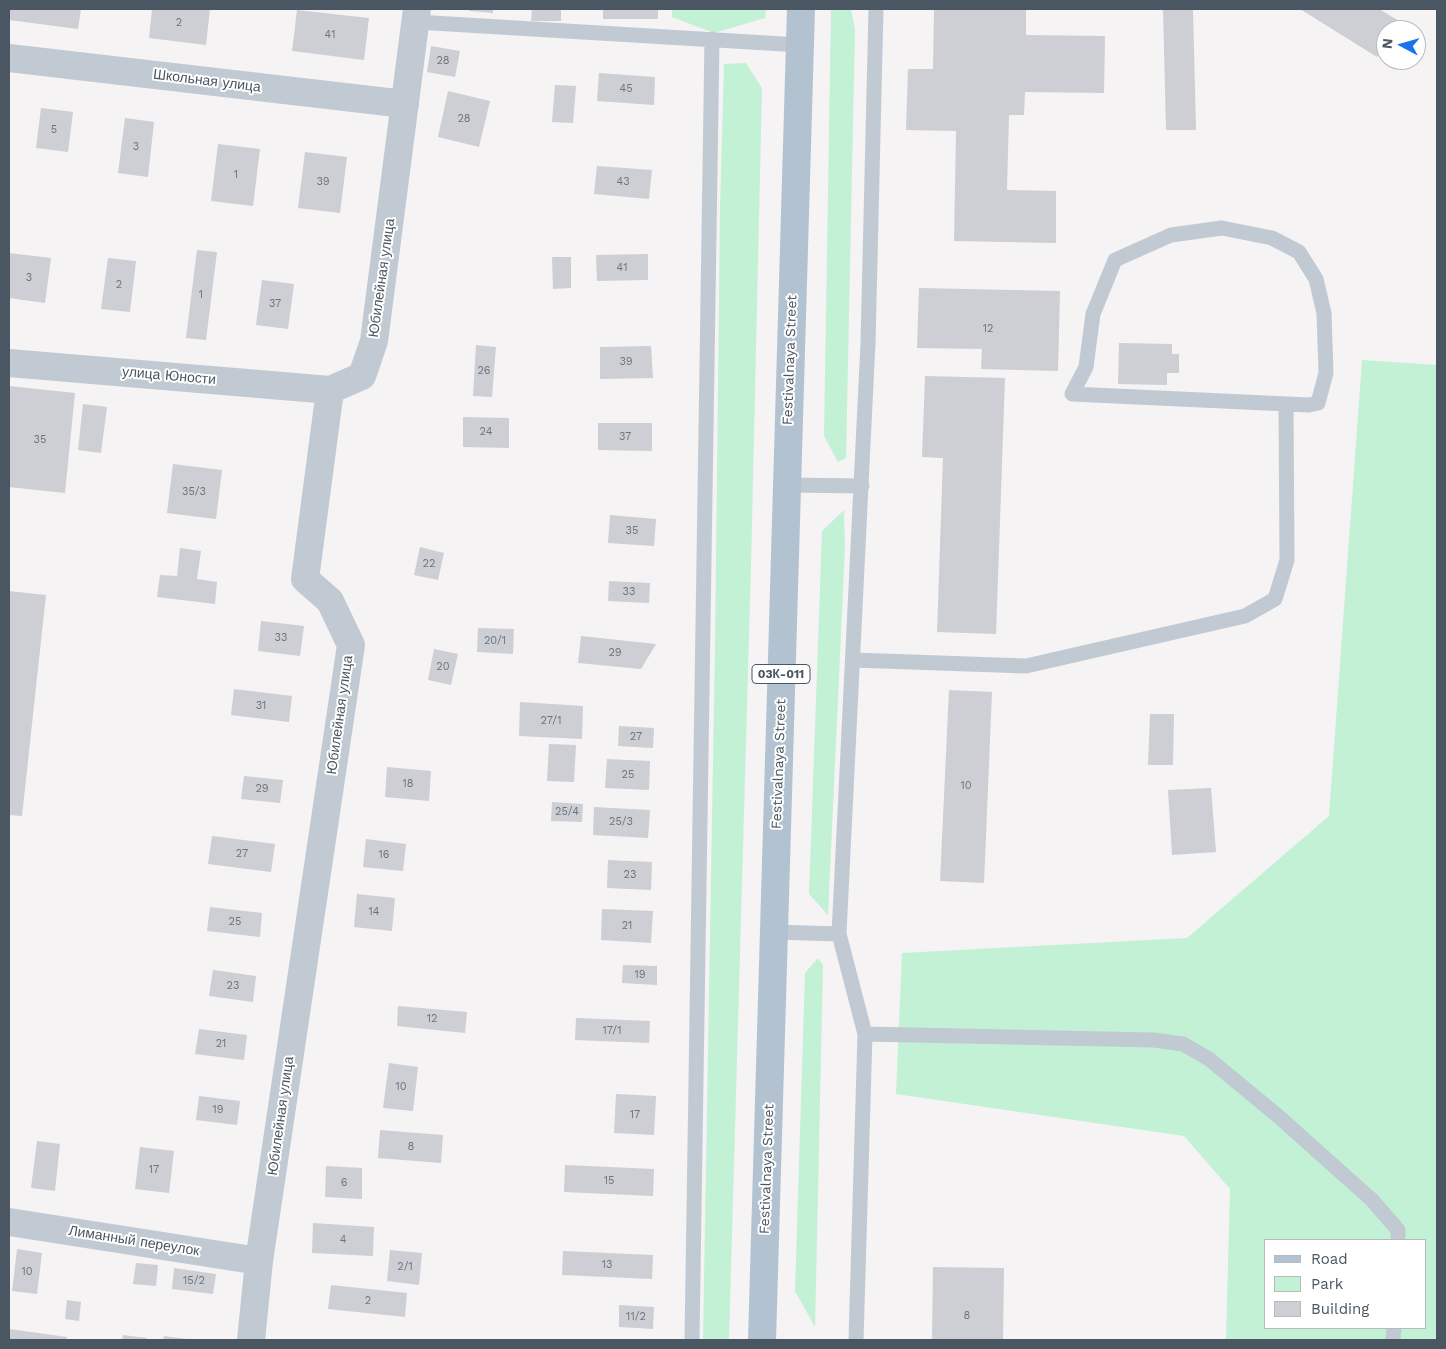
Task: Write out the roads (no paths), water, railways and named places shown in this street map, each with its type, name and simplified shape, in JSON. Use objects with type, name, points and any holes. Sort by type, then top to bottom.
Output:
[{"type":"main road","name":"Festivalnaya Street","points":[[762,1340],[801,9]]},
{"type":"street","name":"Юбилейная улица","points":[[251,1340],[259,1261],[351,645],[330,601],[305,580],[330,390],[362,376],[374,341],[417,15]]},
{"type":"street","name":"Школьная улица","points":[[9,58],[405,104]]},
{"type":"street","name":"улица Юности","points":[[9,362],[330,390]]},
{"type":"street","name":"Лиманный переулок","points":[[9,1222],[259,1261]]},
{"type":"lane","points":[[856,1340],[865,1034],[839,934],[868,343],[876,9]]},
{"type":"lane","points":[[417,15],[800,45]]},
{"type":"lane","points":[[692,1340],[712,39]]},
{"type":"lane","points":[[1222,228],[1272,238],[1299,252],[1316,279],[1324,313],[1326,373],[1318,403],[1309,405],[1286,404],[1072,394],[1086,367],[1093,314],[1116,260],[1171,234],[1222,228]]},
{"type":"lane","points":[[853,660],[1026,666],[1245,616],[1275,600],[1287,560],[1286,404]]},
{"type":"lane","points":[[787,485],[862,486]]},
{"type":"lane","points":[[774,932],[839,934]]},
{"type":"lane","points":[[865,1034],[1154,1040],[1183,1044],[1209,1059],[1278,1116],[1372,1200],[1398,1230],[1398,1239]]}]
